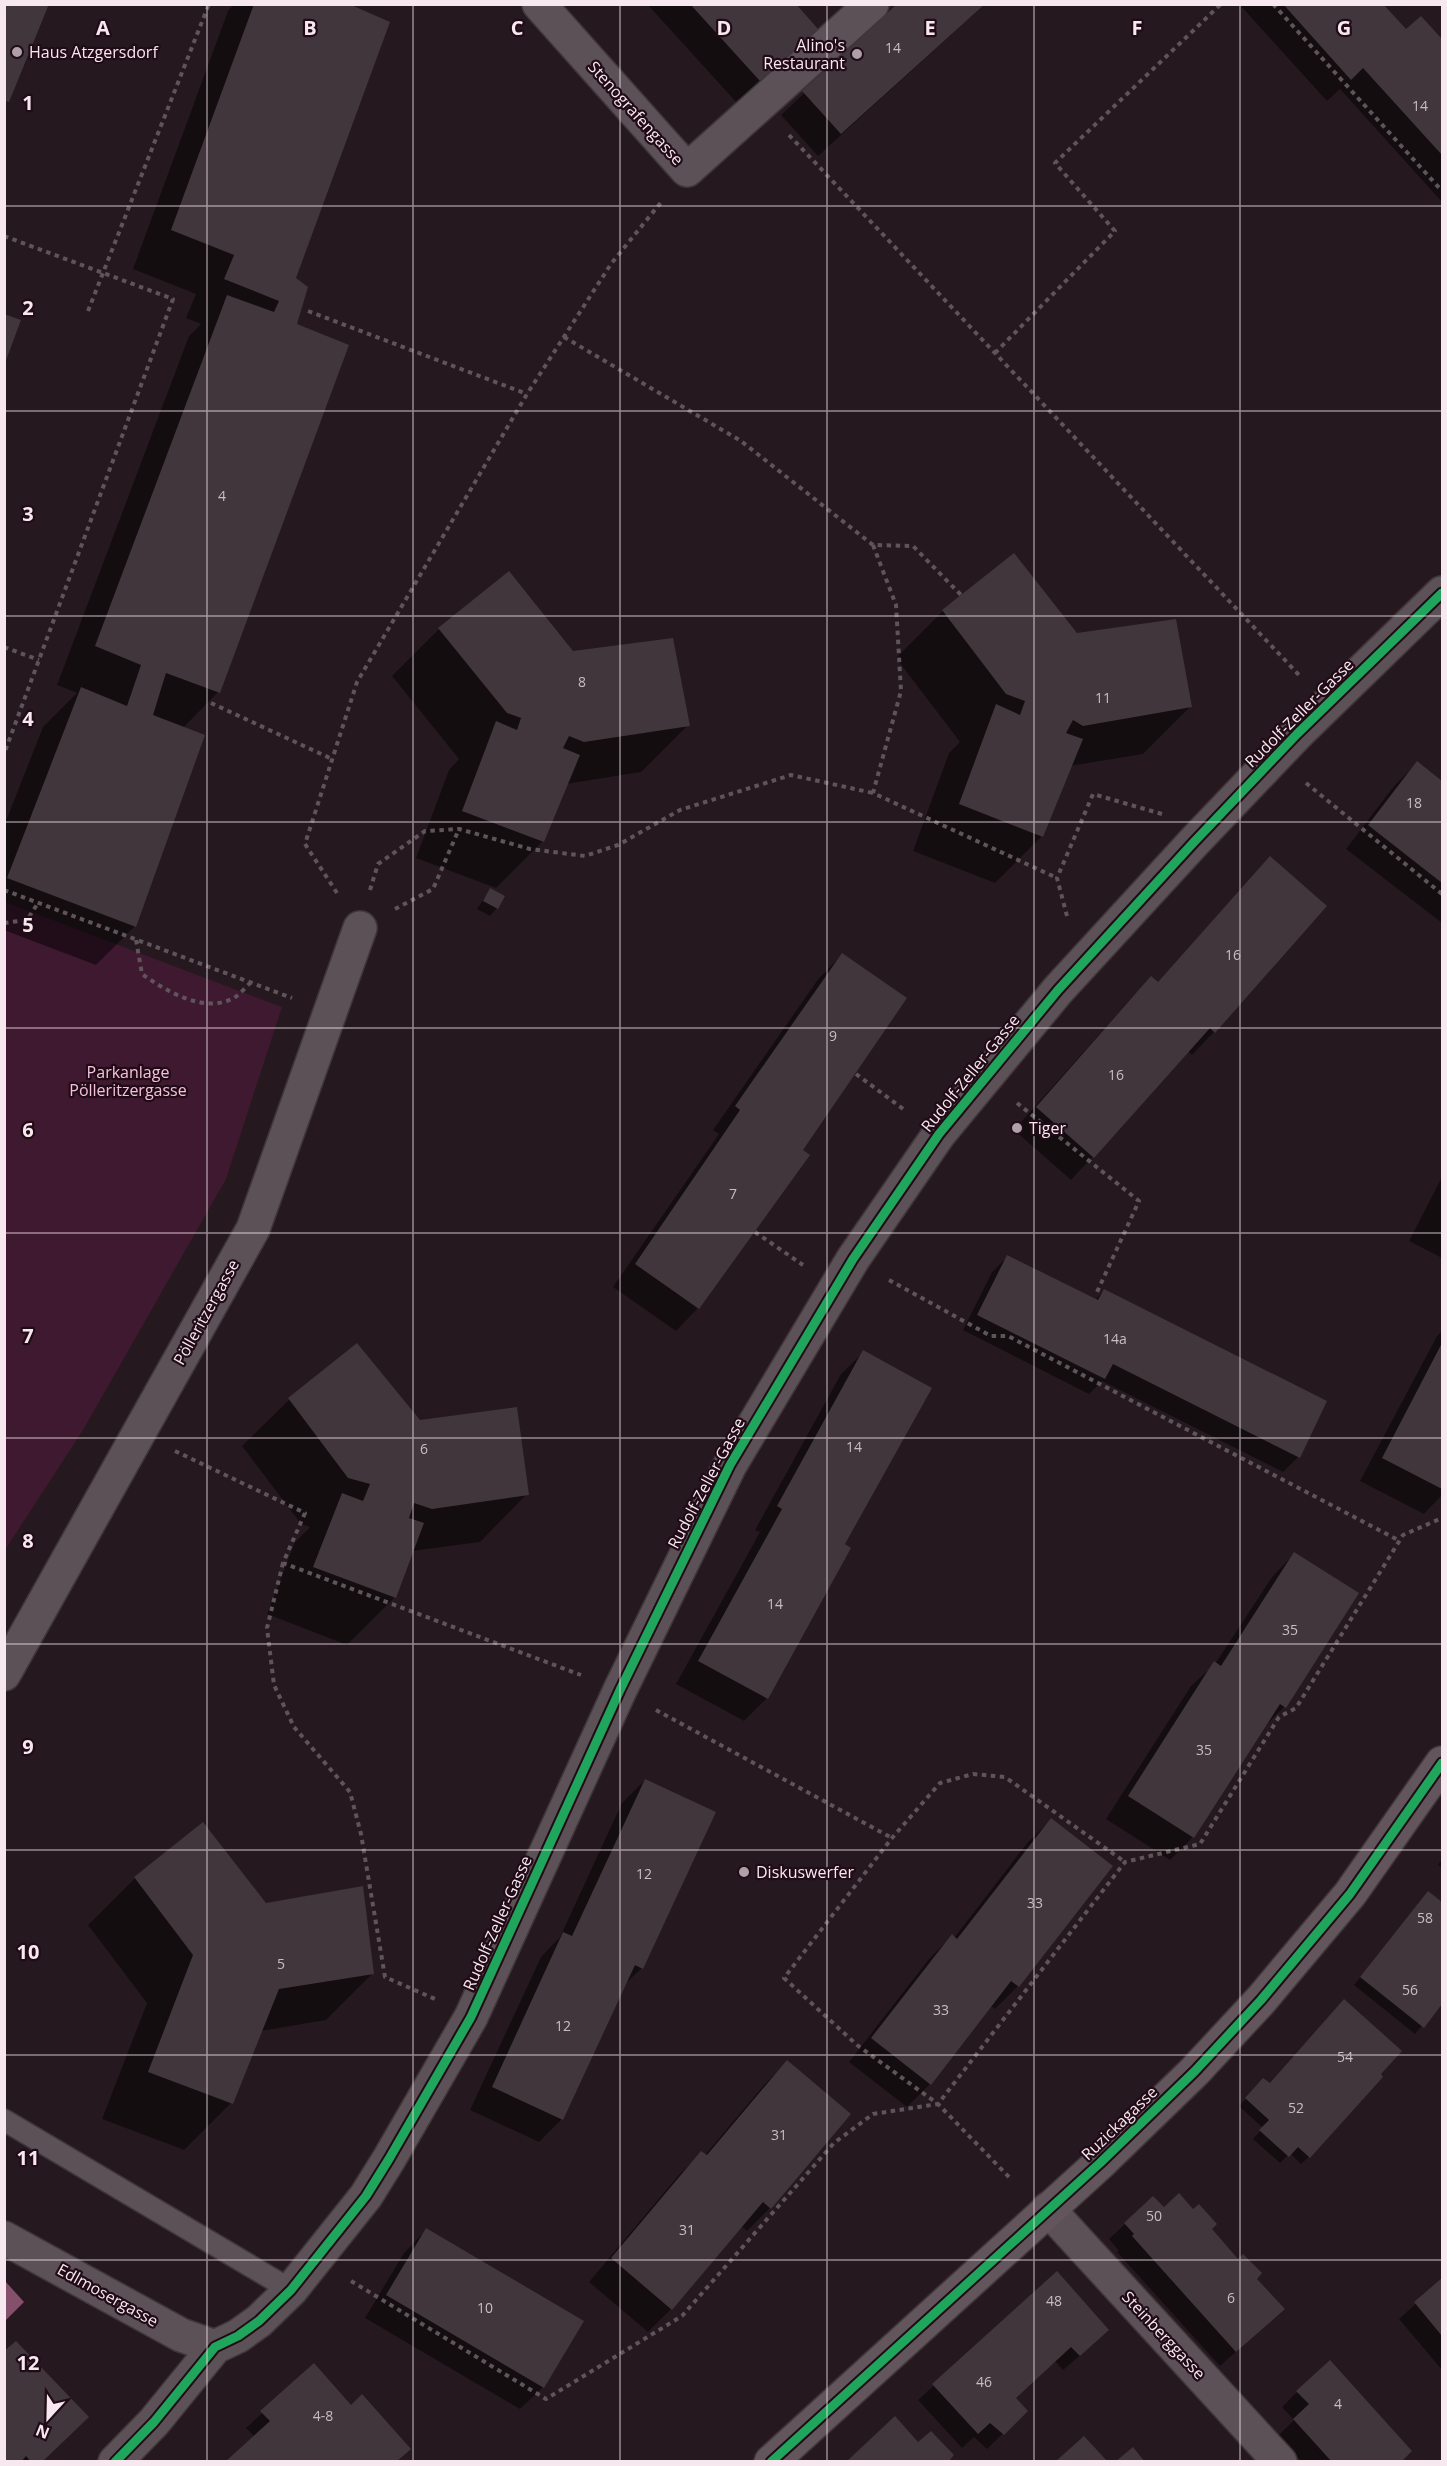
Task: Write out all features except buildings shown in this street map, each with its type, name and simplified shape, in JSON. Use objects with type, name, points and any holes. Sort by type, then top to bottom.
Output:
[{"type":"street","name":"Stenografengasse","points":[[539,4],[687,170],[872,4]]},
{"type":"street","name":"Rudolf-Zeller-Gasse","points":[[115,2462],[154,2422],[214,2347],[238,2336],[259,2321],[291,2290],[366,2196],[389,2159],[471,2017],[620,1690],[730,1465],[787,1366],[853,1259],[939,1134],[985,1076],[1080,965],[1275,758],[1443,593]]},
{"type":"street","name":"Pölleritzergasse","points":[[4,1674],[253,1229],[360,928]]},
{"type":"street","name":"Ruzickagasse","points":[[771,2462],[1100,2163],[1187,2079],[1262,2000],[1350,1894],[1443,1763]]},
{"type":"street","name":"Steinberggasse","points":[[1048,2209],[1280,2462]]},
{"type":"street","name":"Edlmosergasse","points":[[4,2238],[182,2335],[214,2347]]},
{"type":"lane","points":[[4,2120],[291,2290]]},
{"type":"path","points":[[88,311],[209,4]]},
{"type":"path","points":[[995,353],[1115,231],[1055,163],[1221,4]]},
{"type":"path","points":[[1274,4],[1443,191]]},
{"type":"path","points":[[761,105],[1304,680]]},
{"type":"path","points":[[360,928],[305,844],[357,682],[527,394],[610,264],[687,170]]},
{"type":"path","points":[[4,236],[102,275],[174,299],[4,754]]},
{"type":"path","points":[[308,311],[527,394]]},
{"type":"path","points":[[564,337],[741,441],[873,545],[896,606],[901,691],[873,793]]},
{"type":"path","points":[[873,545],[913,546],[961,595]]},
{"type":"path","points":[[4,647],[39,660]]},
{"type":"path","points":[[212,704],[332,759]]},
{"type":"path","points":[[1275,758],[1443,894]]},
{"type":"path","points":[[360,928],[378,864],[425,831],[459,829],[530,849],[585,856],[618,845],[680,810],[791,775],[873,793],[1058,878]]},
{"type":"path","points":[[1069,920],[1058,878],[1093,794],[1163,814],[1168,819]]},
{"type":"path","points":[[433,889],[459,829]]},
{"type":"path","points":[[4,890],[329,1012]]},
{"type":"path","points":[[4,923],[27,920],[38,903]]},
{"type":"path","points":[[136,940],[142,974],[167,991],[190,999],[221,1003],[236,997],[251,982]]},
{"type":"path","points":[[856,1074],[909,1113]]},
{"type":"path","points":[[985,1076],[1139,1202],[1097,1292]]},
{"type":"path","points":[[755,1232],[814,1272]]},
{"type":"path","points":[[853,1259],[991,1336],[1008,1336],[1400,1541]]},
{"type":"path","points":[[138,1434],[305,1513],[283,1563],[267,1628],[274,1684],[294,1727],[350,1792],[361,1834],[385,1977],[471,2017]]},
{"type":"path","points":[[318,2259],[546,2399],[682,2316],[834,2143],[873,2114],[938,2104],[1125,1862],[1200,1844],[1280,1717],[1296,1708],[1403,1535],[1443,1518]]},
{"type":"path","points":[[283,1563],[620,1690],[892,1838]]},
{"type":"path","points":[[1010,2177],[938,2104],[857,2046],[784,1978],[892,1838],[940,1783],[973,1774],[1005,1777],[1125,1862]]},
{"type":"green space","name":"Parkanlage Pölleritzergasse","points":[[5,902],[282,1007],[226,1179],[83,1430],[5,1550]]},
{"type":"shaded area","points":[[5,2281],[24,2302],[5,2321]]},
{"type":"cycle path","points":[[115,2462],[154,2422],[215,2347],[238,2336],[259,2321],[291,2290],[366,2196],[389,2159],[471,2017],[620,1690],[730,1465],[853,1259],[939,1134],[1058,990],[1194,842],[1297,734],[1442,593]]},
{"type":"cycle path","points":[[771,2462],[1100,2163],[1195,2071],[1261,2000],[1350,1894],[1442,1763]]},
{"type":"place","name":"Haus Atzgersdorf","points":[[17,52]]},
{"type":"place","name":"Alino's Restaurant","points":[[857,54]]},
{"type":"place","name":"Tiger","points":[[1017,1128]]},
{"type":"place","name":"Diskuswerfer","points":[[744,1872]]}]
